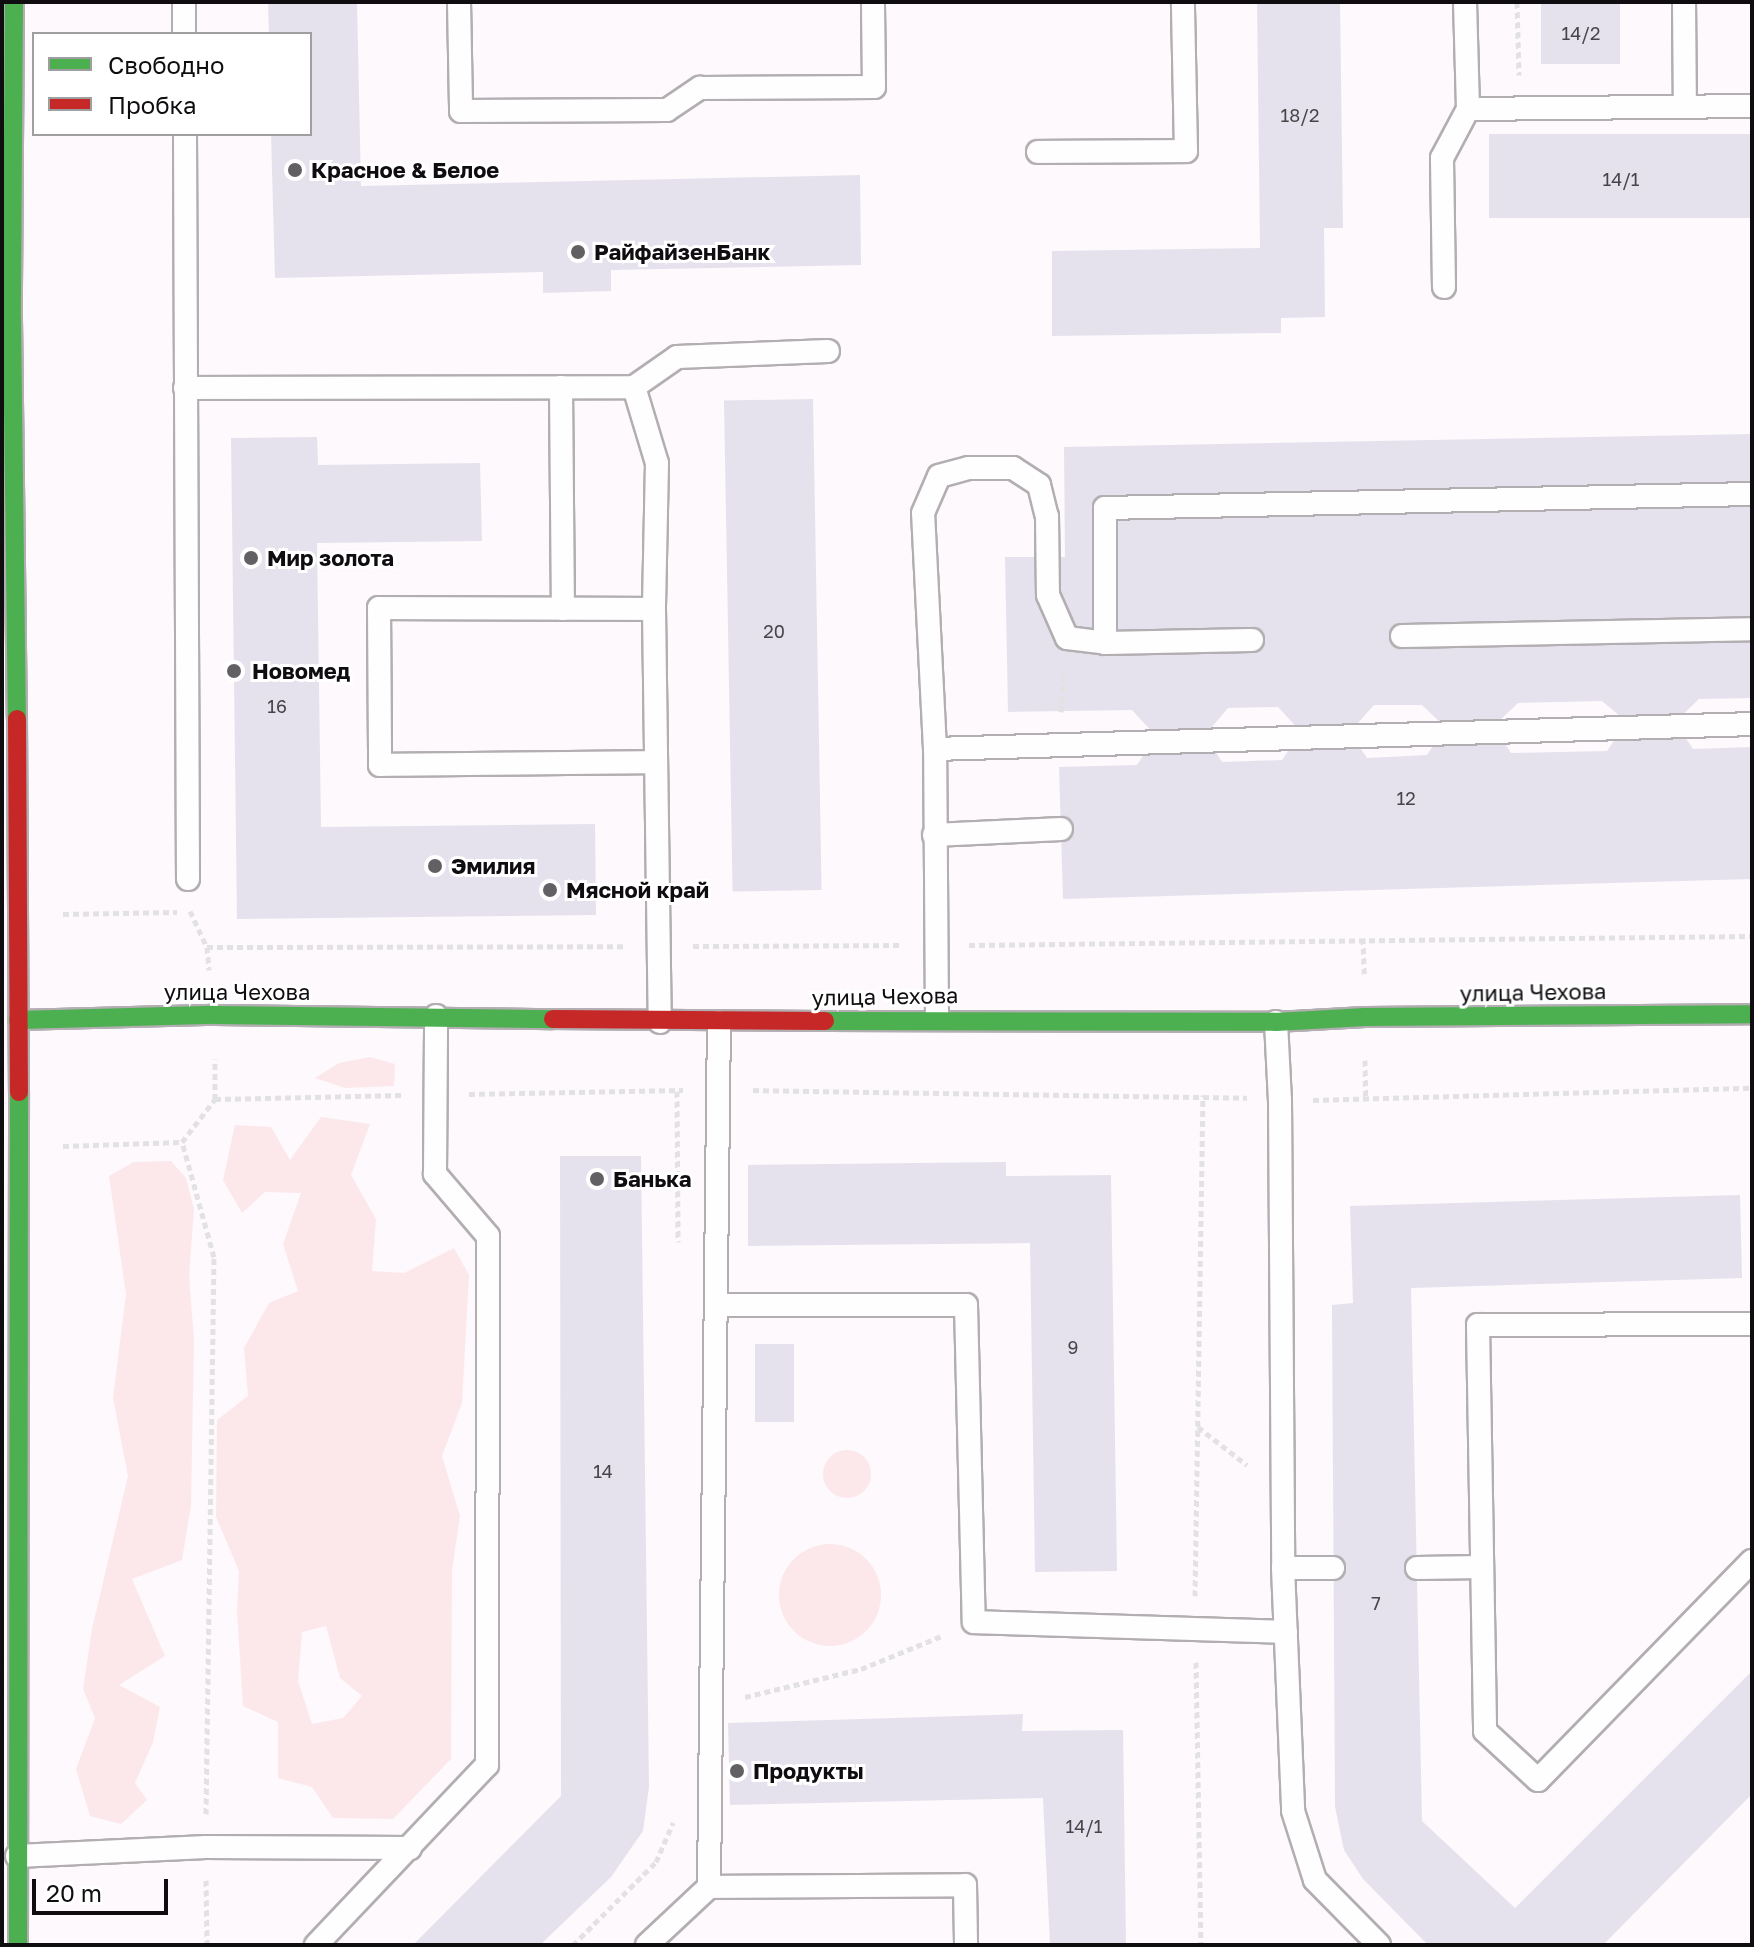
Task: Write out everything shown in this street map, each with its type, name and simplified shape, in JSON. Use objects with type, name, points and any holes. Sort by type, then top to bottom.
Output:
[{"type":"main road","points":[[14,2],[8,32],[7,319],[19,915],[10,1020],[18,1148],[18,1945]]},
{"type":"main road","name":"улица Чехова","points":[[10,1020],[215,1015],[436,1016],[660,1022],[937,1019],[1276,1022],[1365,1017],[1752,1014]]},
{"type":"lane","points":[[184,2],[184,32]]},
{"type":"lane","points":[[459,2],[461,111],[667,110],[700,88],[874,87],[873,2]]},
{"type":"lane","points":[[1038,152],[1186,151],[1183,2]]},
{"type":"lane","points":[[1444,287],[1442,158],[1468,109],[1465,2]]},
{"type":"lane","points":[[1684,2],[1685,107]]},
{"type":"lane","points":[[1468,109],[1752,106]]},
{"type":"lane","points":[[185,136],[188,879]]},
{"type":"lane","points":[[185,388],[634,387],[677,357],[828,351]]},
{"type":"lane","points":[[561,387],[563,609]]},
{"type":"lane","points":[[634,387],[657,463],[654,609],[662,946],[660,1022]]},
{"type":"lane","points":[[937,1019],[935,749],[923,513],[939,476],[969,468],[1013,468],[1039,485],[1047,516],[1048,595],[1067,638],[1105,643],[1252,640]]},
{"type":"lane","points":[[1105,643],[1105,508],[1752,494]]},
{"type":"lane","points":[[654,609],[379,608],[380,765],[656,762]]},
{"type":"lane","points":[[1402,636],[1752,629]]},
{"type":"lane","points":[[935,749],[1752,724]]},
{"type":"lane","points":[[934,835],[1061,829]]},
{"type":"lane","points":[[316,1945],[487,1765],[488,1236],[435,1174],[436,1016]]},
{"type":"lane","points":[[709,1887],[719,1022]]},
{"type":"lane","points":[[1276,1022],[1280,1100],[1283,1568],[1293,1811],[1315,1880],[1379,1945]]},
{"type":"lane","points":[[716,1305],[966,1305],[974,1622],[1286,1632]]},
{"type":"lane","points":[[1752,1324],[1478,1325],[1485,1731],[1538,1780],[1752,1561]]},
{"type":"lane","points":[[1417,1568],[1482,1567]]},
{"type":"lane","points":[[1283,1568],[1333,1568]]},
{"type":"lane","points":[[17,1856],[206,1847],[410,1848]]},
{"type":"lane","points":[[647,1945],[709,1887],[965,1885],[966,1945]]},
{"type":"path","points":[[1517,2],[1520,108]]},
{"type":"path","points":[[1063,687],[1064,666]]},
{"type":"path","points":[[182,1142],[215,1099],[215,1015],[207,947],[190,912],[188,879]]},
{"type":"path","points":[[19,915],[190,912]]},
{"type":"path","points":[[207,947],[936,945],[1752,936]]},
{"type":"path","points":[[215,1099],[719,1090],[1203,1095],[1280,1100],[1752,1088]]},
{"type":"path","points":[[677,1091],[678,1249]]},
{"type":"path","points":[[1201,1945],[1195,1629],[1203,1095]]},
{"type":"path","points":[[18,1148],[182,1142]]},
{"type":"path","points":[[182,1142],[214,1257],[207,1945]]},
{"type":"path","points":[[1198,1426],[1282,1493]]},
{"type":"path","points":[[711,1705],[861,1669],[974,1622]]},
{"type":"path","points":[[573,1945],[656,1862],[676,1810]]},
{"type":"shaded area","points":[[370,1057],[395,1064],[394,1086],[345,1088],[315,1078],[339,1063]]},
{"type":"shaded area","points":[[321,1117],[370,1124],[351,1175],[376,1219],[372,1271],[404,1273],[454,1248],[469,1275],[462,1403],[442,1456],[460,1516],[452,1570],[451,1759],[393,1819],[333,1818],[312,1787],[278,1778],[278,1722],[243,1706],[237,1611],[239,1571],[216,1517],[217,1420],[248,1396],[244,1348],[269,1303],[298,1291],[283,1244],[301,1193],[265,1192],[242,1213],[223,1180],[235,1125],[271,1127],[290,1160]],"holes":[[[326,1626],[340,1678],[362,1696],[343,1718],[312,1724],[298,1681],[302,1632]]]},
{"type":"shaded area","points":[[171,1161],[186,1178],[194,1209],[189,1276],[194,1339],[191,1505],[182,1560],[132,1579],[165,1656],[119,1685],[160,1707],[153,1742],[135,1783],[147,1800],[121,1824],[90,1816],[76,1769],[95,1718],[83,1689],[92,1629],[128,1476],[113,1398],[126,1294],[109,1176],[134,1162]]},
{"type":"shaded area","points":[[847,1450],[864,1457],[871,1474],[864,1491],[847,1498],[830,1491],[823,1474],[830,1457]]},
{"type":"shaded area","points":[[830,1544],[849,1548],[866,1559],[877,1576],[881,1595],[877,1614],[866,1631],[849,1642],[830,1646],[811,1642],[794,1631],[783,1614],[779,1595],[783,1576],[794,1559],[811,1548]]},
{"type":"building","points":[[268,2],[357,2],[361,186],[860,175],[861,265],[611,270],[611,291],[543,293],[543,272],[275,278],[271,136],[312,136],[312,32],[269,32]]},
{"type":"building","points":[[1257,2],[1340,2],[1343,228],[1324,228],[1325,317],[1281,318],[1281,333],[1052,336],[1052,251],[1260,248]]},
{"type":"building","points":[[1541,2],[1620,2],[1620,64],[1541,64]]},
{"type":"building","points":[[1489,134],[1752,134],[1752,218],[1489,218]]},
{"type":"building","points":[[813,399],[822,890],[733,891],[724,401]]},
{"type":"building","points":[[1752,434],[1752,698],[1699,699],[1675,722],[1693,749],[1752,747],[1752,879],[1063,899],[1059,767],[1137,765],[1156,736],[1132,710],[1008,712],[1005,557],[1065,557],[1064,447]],"holes":[[[1602,701],[1627,722],[1607,751],[1511,753],[1494,726],[1518,703]],[[1374,705],[1422,705],[1445,727],[1427,755],[1367,758],[1350,732]],[[1278,707],[1301,732],[1282,760],[1222,762],[1205,735],[1228,708]]]},
{"type":"building","points":[[317,437],[318,465],[480,463],[482,541],[317,543],[321,827],[595,824],[596,915],[237,919],[231,438]]},
{"type":"building","points":[[560,1156],[641,1156],[649,1787],[643,1831],[611,1877],[540,1945],[413,1945],[561,1796]]},
{"type":"building","points":[[1006,1162],[1006,1176],[1111,1175],[1117,1571],[1035,1572],[1030,1243],[748,1246],[748,1165]]},
{"type":"building","points":[[1740,1195],[1742,1278],[1411,1288],[1422,1821],[1515,1908],[1752,1671],[1752,1794],[1603,1945],[1428,1945],[1363,1879],[1344,1850],[1335,1807],[1332,1305],[1353,1303],[1350,1206]]},
{"type":"building","points":[[755,1344],[794,1344],[794,1422],[755,1422]]},
{"type":"building","points":[[1023,1714],[1022,1731],[1123,1730],[1126,1945],[1050,1945],[1043,1798],[730,1805],[728,1723]]},
{"type":"traffic: fast","points":[[14,2],[12,319],[17,719]]},
{"type":"traffic: fast","points":[[825,1021],[1276,1022],[1365,1017],[1752,1014]]},
{"type":"traffic: fast","points":[[18,1020],[215,1015],[553,1019]]},
{"type":"traffic: fast","points":[[18,1945],[19,1092]]},
{"type":"traffic: jam","points":[[17,719],[19,1092]]},
{"type":"traffic: jam","points":[[553,1019],[825,1021]]},
{"type":"place","name":"Красное & Белое","points":[[295,170]]},
{"type":"place","name":"РайфайзенБанк","points":[[578,252]]},
{"type":"place","name":"Мир золота","points":[[251,558]]},
{"type":"place","name":"Новомед","points":[[234,671]]},
{"type":"place","name":"Эмилия","points":[[435,866]]},
{"type":"place","name":"Мясной край","points":[[550,890]]},
{"type":"place","name":"Банька","points":[[597,1179]]},
{"type":"place","name":"Продукты","points":[[737,1771]]}]
